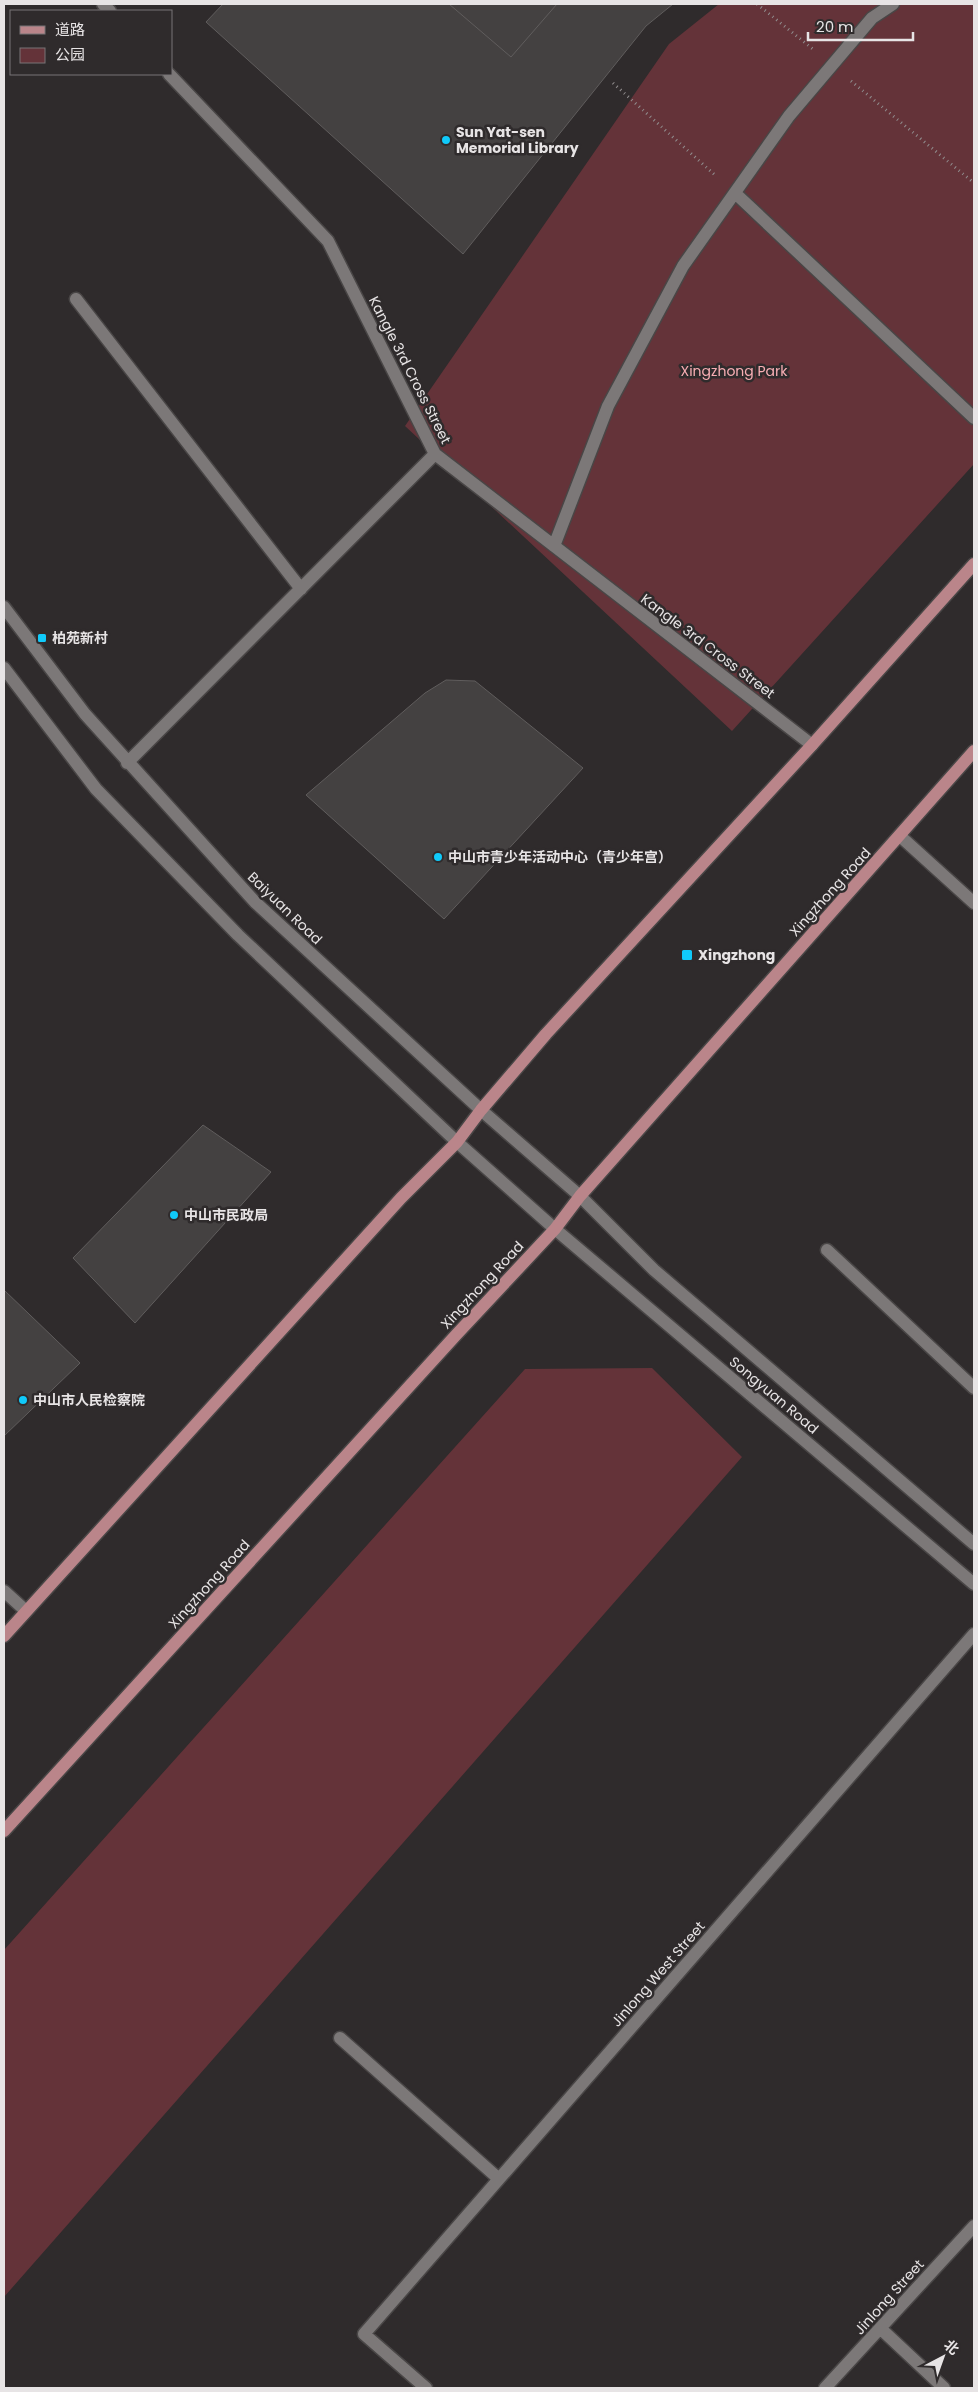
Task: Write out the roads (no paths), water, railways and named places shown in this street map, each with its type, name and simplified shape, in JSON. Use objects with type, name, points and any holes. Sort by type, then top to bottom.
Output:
[{"type":"main road","points":[[4,1636],[401,1198],[457,1142],[481,1110],[568,1010],[812,745],[974,564]]},
{"type":"main road","name":"Xingzhong Road","points":[[4,1832],[480,1308],[555,1229],[580,1196],[974,752]]},
{"type":"street","points":[[554,546],[608,406],[683,266],[788,116],[872,18],[893,4]]},
{"type":"street","name":"Kangle 3rd Cross Street","points":[[171,75],[328,241],[435,454],[812,745]]},
{"type":"street","points":[[735,193],[974,418]]},
{"type":"street","points":[[76,299],[301,590]]},
{"type":"street","points":[[127,763],[435,454]]},
{"type":"street","name":"Baiyuan Road","points":[[4,607],[85,714],[127,763],[255,902],[481,1110],[580,1196]]},
{"type":"street","points":[[4,668],[96,789],[238,935],[457,1142],[555,1229]]},
{"type":"street","points":[[900,836],[974,902]]},
{"type":"street","name":"Songyuan Road","points":[[580,1196],[654,1270],[974,1544]]},
{"type":"street","name":"Songyuan Road","points":[[555,1229],[974,1584]]},
{"type":"street","points":[[827,1250],[974,1388]]},
{"type":"street","points":[[4,1592],[26,1611]]},
{"type":"street","name":"Jinlong West Street","points":[[426,2388],[364,2334],[974,1634]]},
{"type":"street","points":[[340,2038],[499,2179]]},
{"type":"street","name":"Jinlong Street","points":[[825,2388],[974,2226]]},
{"type":"street","points":[[880,2328],[944,2388]]},
{"type":"place","name":"Sun Yat-sen Memorial Library","points":[[446,140]]},
{"type":"place","name":"柏苑新村","points":[[42,638]]},
{"type":"place","name":"中山市青少年活动中心（青少年宫）","points":[[438,857]]},
{"type":"place","name":"Xingzhong","points":[[687,955]]},
{"type":"place","name":"中山市民政局","points":[[174,1215]]},
{"type":"place","name":"中山市人民检察院","points":[[23,1400]]},
{"type":"park label","name":"Xingzhong Park","points":[[734,371]]}]
